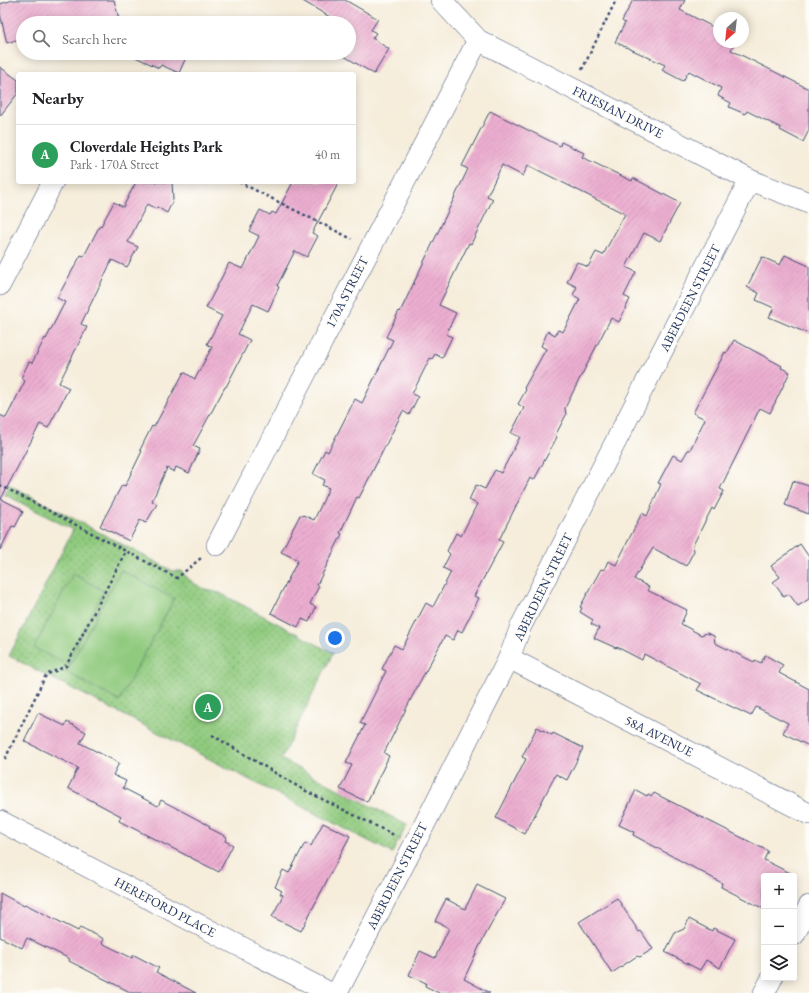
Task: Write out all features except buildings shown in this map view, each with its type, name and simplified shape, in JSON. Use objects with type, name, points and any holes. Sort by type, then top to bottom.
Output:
[{"type":"street","name":"FRIESIAN DRIVE","points":[[441,0],[478,40],[750,180],[809,204]]},
{"type":"street","name":"170A STREET","points":[[217,545],[478,40]]},
{"type":"street","name":"ABERDEEN STREET","points":[[337,993],[509,658],[521,626],[750,180]]},
{"type":"street","points":[[0,285],[52,184]]},
{"type":"street","name":"58A AVENUE","points":[[509,658],[809,814]]},
{"type":"street","name":"HEREFORD PLACE","points":[[0,821],[330,993]]},
{"type":"street","points":[[797,929],[809,906]]},
{"type":"street","points":[[764,993],[770,981]]},
{"type":"path","points":[[580,74],[616,0]]},
{"type":"path","points":[[243,184],[370,248]]},
{"type":"path","points":[[0,485],[177,578],[217,545]]},
{"type":"path","points":[[4,759],[46,675],[66,666],[126,551]]},
{"type":"path","points":[[212,735],[302,789],[399,837]]},
{"type":"green space","points":[[0,480],[173,571],[181,571],[189,580],[198,586],[220,593],[333,653],[281,759],[407,825],[392,853],[9,656],[73,530],[0,492]]},
{"type":"green space","points":[[121,570],[174,599],[119,701],[66,672]]},
{"type":"green space","points":[[73,574],[104,591],[66,664],[34,648]]},
{"type":"place","name":"Cloverdale Heights Park","points":[[208,707]]}]
